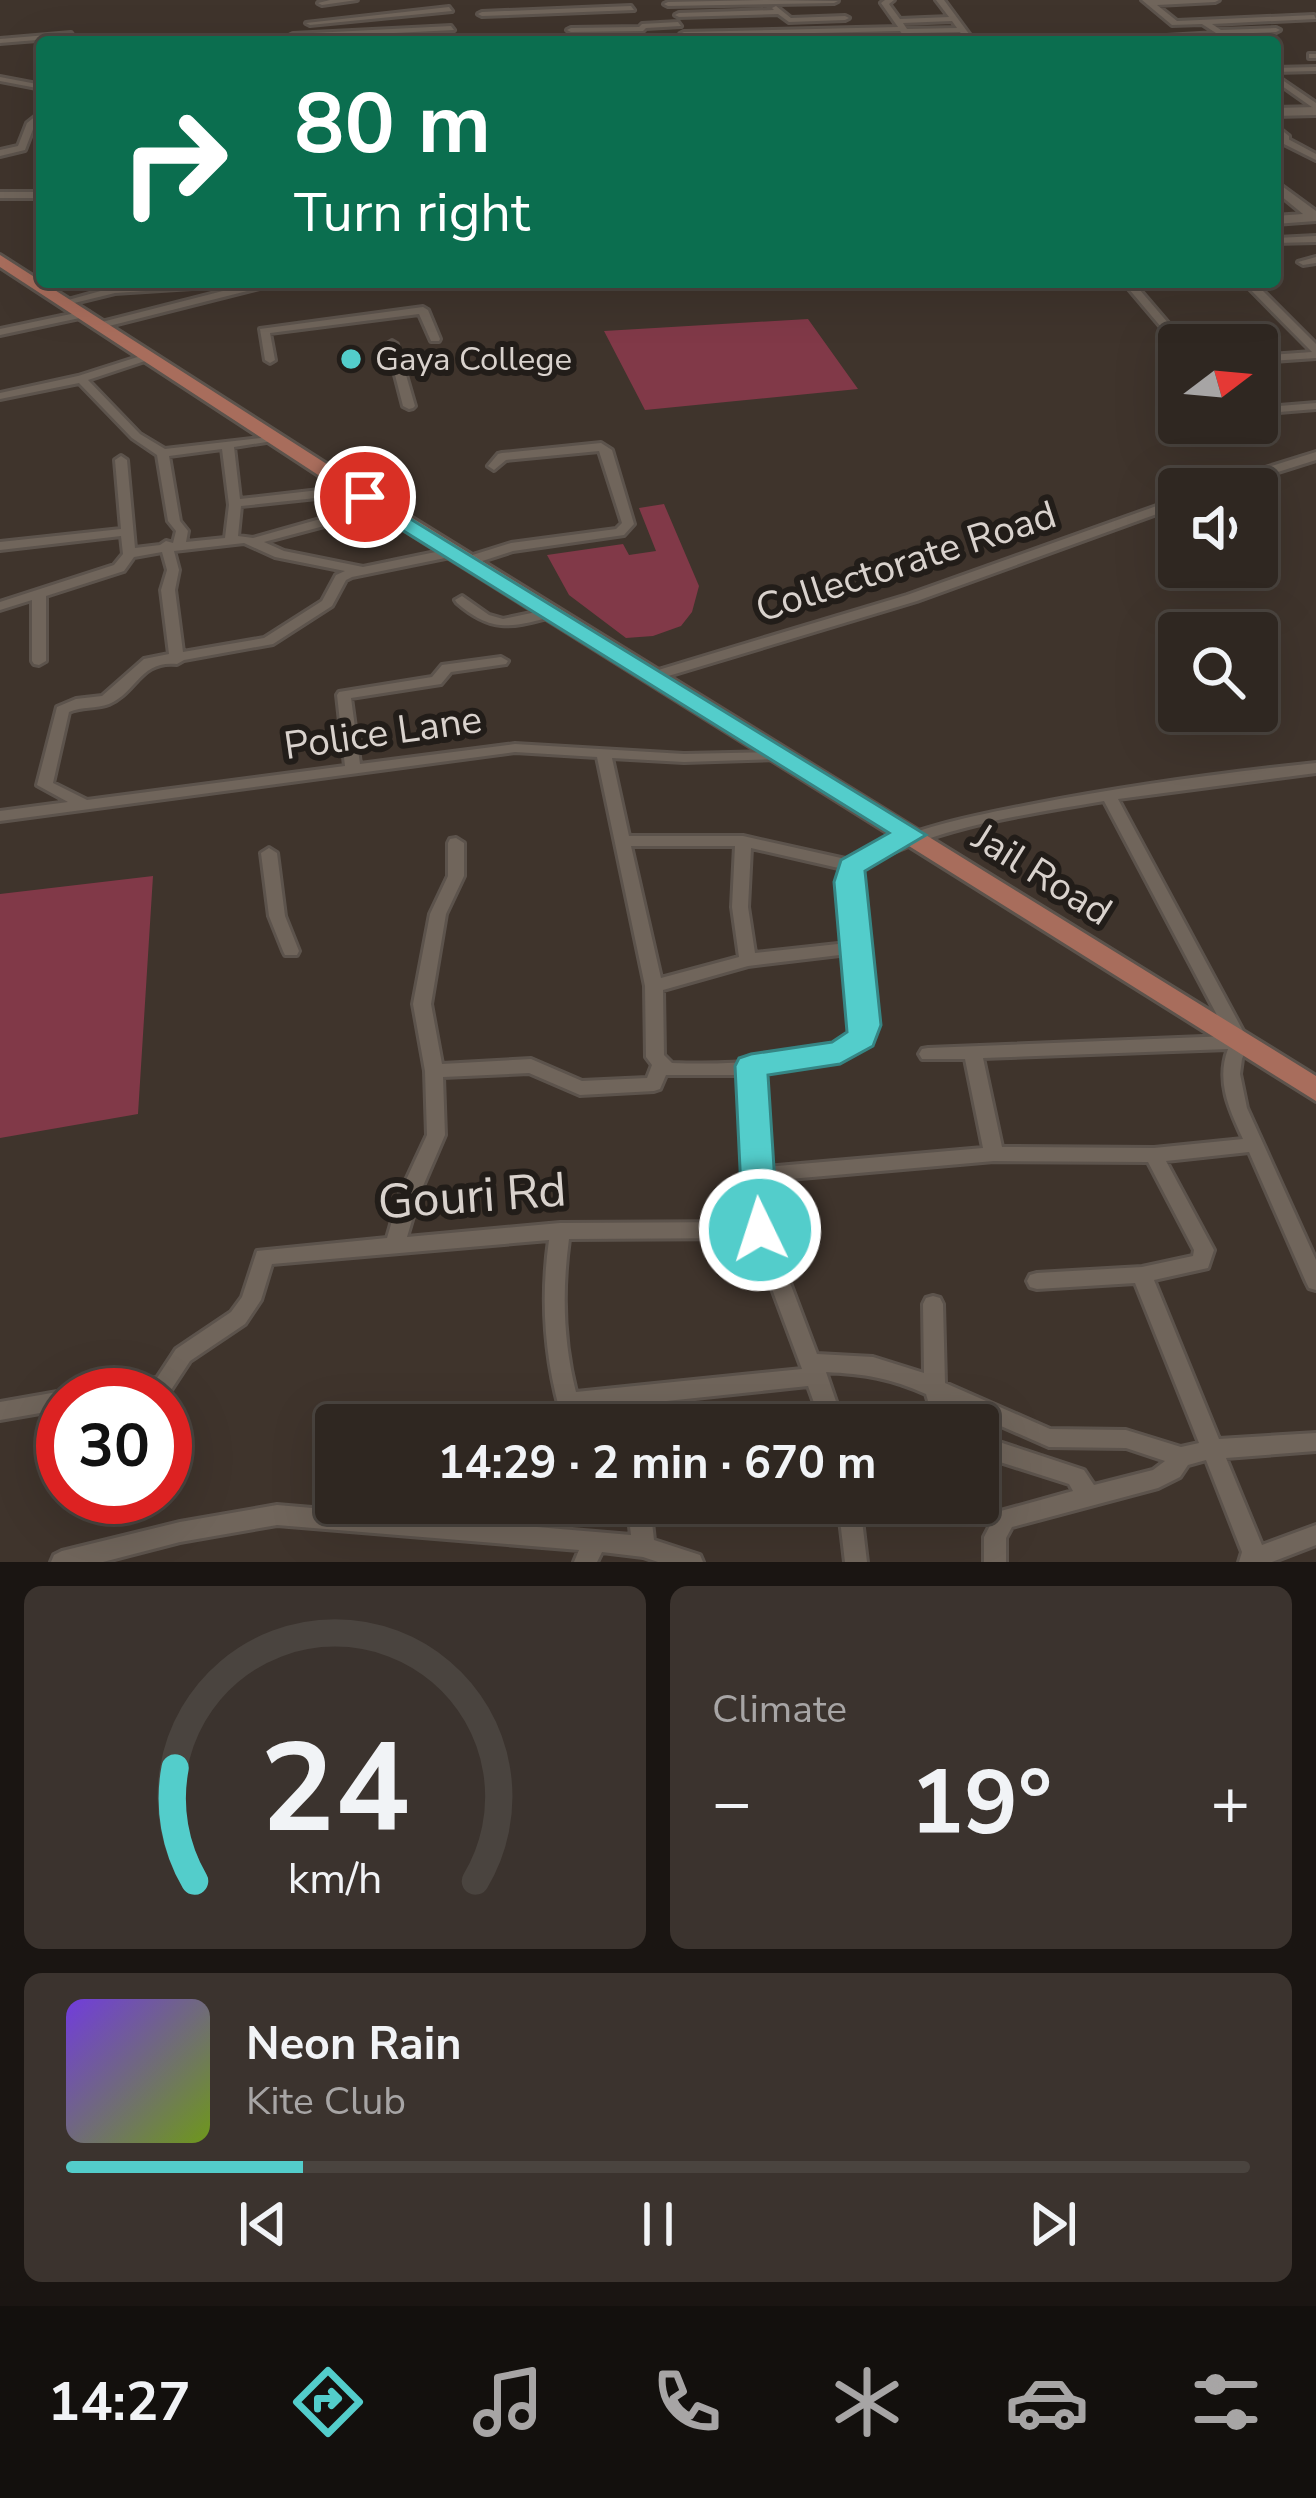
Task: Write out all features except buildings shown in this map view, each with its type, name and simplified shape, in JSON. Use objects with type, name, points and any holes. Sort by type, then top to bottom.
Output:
[{"type":"main road","name":"Jail Road","points":[[0,260],[36,278]]},
{"type":"main road","name":"Jail Road","points":[[49,288],[354,490],[1316,1090]]},
{"type":"street","points":[[322,3],[352,0]]},
{"type":"street","points":[[310,23],[466,0]]},
{"type":"street","points":[[666,2],[834,0],[855,36]]},
{"type":"street","points":[[1148,1],[1215,0]]},
{"type":"street","points":[[1148,1],[1175,23],[1315,17]]},
{"type":"street","points":[[1295,1],[1315,17]]},
{"type":"street","points":[[666,2],[685,36]]},
{"type":"street","points":[[448,4],[451,36]]},
{"type":"street","points":[[482,14],[629,4],[647,36]]},
{"type":"street","points":[[571,30],[642,28],[775,4]]},
{"type":"street","points":[[775,4],[789,20],[845,19]]},
{"type":"street","points":[[908,36],[890,5],[943,4],[966,36]]},
{"type":"street","points":[[721,14],[728,33]]},
{"type":"street","points":[[813,36],[952,19]]},
{"type":"street","points":[[1204,22],[1226,36]]},
{"type":"street","points":[[901,27],[962,30]]},
{"type":"street","points":[[293,36],[451,28]]},
{"type":"street","points":[[1181,36],[1276,30]]},
{"type":"street","points":[[57,36],[71,35]]},
{"type":"street","points":[[703,36],[756,36]]},
{"type":"street","points":[[0,40],[36,37]]},
{"type":"street","points":[[1281,76],[1316,69]]},
{"type":"street","points":[[0,80],[36,86]]},
{"type":"street","points":[[1281,81],[1316,109]]},
{"type":"street","points":[[1281,112],[1316,109]]},
{"type":"street","points":[[0,153],[20,149],[36,118]]},
{"type":"street","points":[[26,136],[36,135]]},
{"type":"street","points":[[1281,139],[1316,157]]},
{"type":"street","points":[[1281,192],[1316,217]]},
{"type":"street","points":[[0,195],[36,195]]},
{"type":"street","points":[[1281,220],[1316,217]]},
{"type":"street","points":[[1281,241],[1316,238]]},
{"type":"street","points":[[1303,262],[1316,260]]},
{"type":"street","points":[[84,313],[115,290],[169,288]]},
{"type":"street","points":[[0,332],[213,288]]},
{"type":"street","points":[[1133,288],[1164,324]]},
{"type":"street","points":[[1254,288],[1316,353]]},
{"type":"street","points":[[269,360],[264,331],[423,310],[435,339]]},
{"type":"street","points":[[1296,328],[1316,327]]},
{"type":"street","points":[[392,344],[409,406]]},
{"type":"street","points":[[1278,357],[1316,353]]},
{"type":"street","points":[[0,396],[81,379],[150,356]]},
{"type":"street","points":[[81,379],[136,436],[163,453],[274,438]]},
{"type":"street","points":[[1278,409],[1316,406]]},
{"type":"street","points":[[228,445],[238,518],[231,538]]},
{"type":"street","points":[[84,805],[45,785],[62,710],[76,703],[106,700],[149,662],[268,640],[328,603],[341,578],[358,570],[620,532],[628,524],[602,447],[502,457],[494,466]]},
{"type":"street","points":[[163,453],[174,521],[182,531],[172,544],[168,590],[177,659]]},
{"type":"street","points":[[1278,468],[1316,456]]},
{"type":"street","points":[[122,460],[129,554]]},
{"type":"street","points":[[233,502],[354,490]]},
{"type":"street","name":"Collectorate Road","points":[[650,677],[934,591],[1158,510]]},
{"type":"street","points":[[254,541],[338,518],[393,514]]},
{"type":"street","points":[[0,546],[125,532]]},
{"type":"street","points":[[0,606],[119,568],[129,554],[231,538],[358,570]]},
{"type":"street","points":[[39,593],[39,661]]},
{"type":"street","points":[[462,601],[483,620],[497,625],[550,613]]},
{"type":"street","points":[[353,771],[344,695],[436,681],[447,668],[501,661]]},
{"type":"street","name":"Police Lane","points":[[0,816],[515,748],[707,759],[777,756]]},
{"type":"street","points":[[603,754],[654,986],[655,1057],[661,1066],[680,1070],[751,1066],[840,1052],[862,1038],[865,1025],[853,948],[851,866]]},
{"type":"street","points":[[623,841],[743,841],[851,866],[877,848],[912,835],[1316,768]]},
{"type":"street","points":[[1111,799],[1240,1042]]},
{"type":"street","points":[[743,841],[740,907],[748,960]]},
{"type":"street","points":[[396,1242],[410,1193],[436,1135],[434,1071],[422,1004],[438,914],[456,876],[456,843]]},
{"type":"street","points":[[269,853],[277,916],[291,951]]},
{"type":"street","points":[[654,986],[748,960],[853,948]]},
{"type":"street","points":[[928,1054],[1240,1042]]},
{"type":"street","points":[[1240,1042],[1231,1059],[1230,1080],[1252,1145],[1316,1282]]},
{"type":"street","points":[[973,1053],[994,1154]]},
{"type":"street","points":[[434,1071],[531,1066],[589,1089],[648,1086],[658,1080],[661,1066]]},
{"type":"street","points":[[751,1066],[760,1230],[826,1404]]},
{"type":"street","points":[[757,1174],[994,1154],[1154,1155],[1252,1145]]},
{"type":"street","points":[[1037,1281],[1142,1275],[1195,1265],[1204,1258],[1154,1155]]},
{"type":"street","name":"Gouri Rd","points":[[174,1368],[183,1355],[238,1318],[251,1300],[264,1257],[560,1231],[760,1230]]},
{"type":"street","points":[[560,1231],[550,1298],[567,1402],[815,1369],[873,1366],[935,1387],[1049,1438],[1126,1439],[1181,1457]]},
{"type":"street","points":[[1142,1275],[1213,1449],[1251,1559],[1316,1535]]},
{"type":"street","points":[[933,1304],[935,1387],[940,1404]]},
{"type":"street","points":[[0,1412],[36,1405]]},
{"type":"street","points":[[995,1562],[995,1538],[1005,1520],[1158,1478],[1181,1457],[1213,1449],[1316,1442]]},
{"type":"street","points":[[999,1452],[1076,1477],[1090,1497]]},
{"type":"street","points":[[62,1562],[91,1559],[180,1532],[294,1514],[591,1551],[643,1547],[692,1562]]},
{"type":"street","points":[[641,1524],[643,1547]]},
{"type":"street","points":[[851,1524],[856,1562]]},
{"type":"shaded area","points":[[808,319],[858,389],[645,410],[604,331]]},
{"type":"shaded area","points":[[664,504],[699,586],[692,612],[681,626],[653,636],[626,638],[569,595],[547,555],[623,544],[629,555],[656,551],[639,508]]},
{"type":"shaded area","points":[[153,876],[138,1114],[0,1138],[0,894]]},
{"type":"place","name":"Gaya College","points":[[351,359]]},
{"type":"route","points":[[365,497],[777,756],[912,835],[877,848],[851,866],[848,882],[865,1025],[862,1038],[840,1052],[751,1066],[760,1230]]}]
